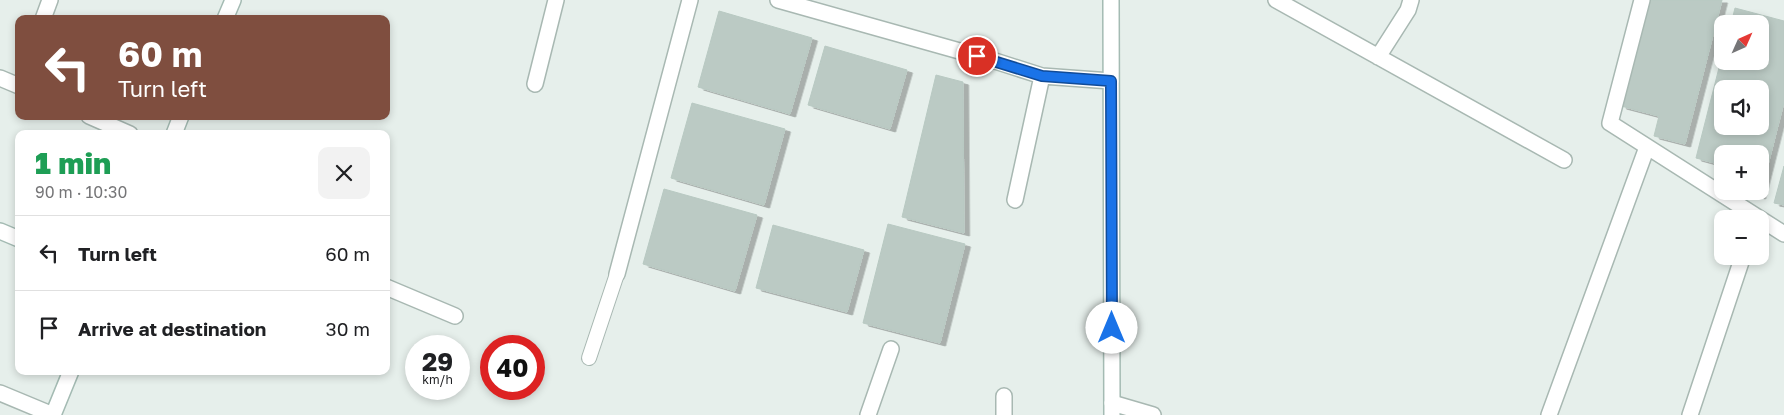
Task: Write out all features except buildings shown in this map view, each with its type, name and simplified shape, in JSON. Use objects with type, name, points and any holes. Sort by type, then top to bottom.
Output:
[{"type":"street","points":[[44,15],[50,0]]},
{"type":"street","points":[[226,15],[233,0]]},
{"type":"street","points":[[535,84],[556,0]]},
{"type":"street","points":[[617,274],[690,0]]},
{"type":"street","points":[[778,0],[1042,76],[1111,81]]},
{"type":"street","points":[[1111,0],[1112,409],[1152,415]]},
{"type":"street","points":[[1276,0],[1564,160]]},
{"type":"street","points":[[1378,56],[1408,10],[1411,0]]},
{"type":"street","points":[[1642,0],[1610,123],[1744,210]]},
{"type":"street","points":[[1015,200],[1042,76]]},
{"type":"street","points":[[0,78],[15,84]]},
{"type":"street","points":[[98,120],[121,130]]},
{"type":"street","points":[[1549,415],[1647,147]]},
{"type":"street","points":[[1769,225],[1784,234]]},
{"type":"street","points":[[0,231],[15,237]]},
{"type":"street","points":[[1690,415],[1740,265]]},
{"type":"street","points":[[390,289],[455,316]]},
{"type":"street","points":[[868,415],[892,349]]},
{"type":"street","points":[[0,393],[53,415],[69,375]]},
{"type":"street","points":[[1004,396],[1004,415]]},
{"type":"lane","points":[[588,358],[617,274]]},
{"type":"route","points":[[977,56],[1042,76],[1111,81],[1112,328]]}]
